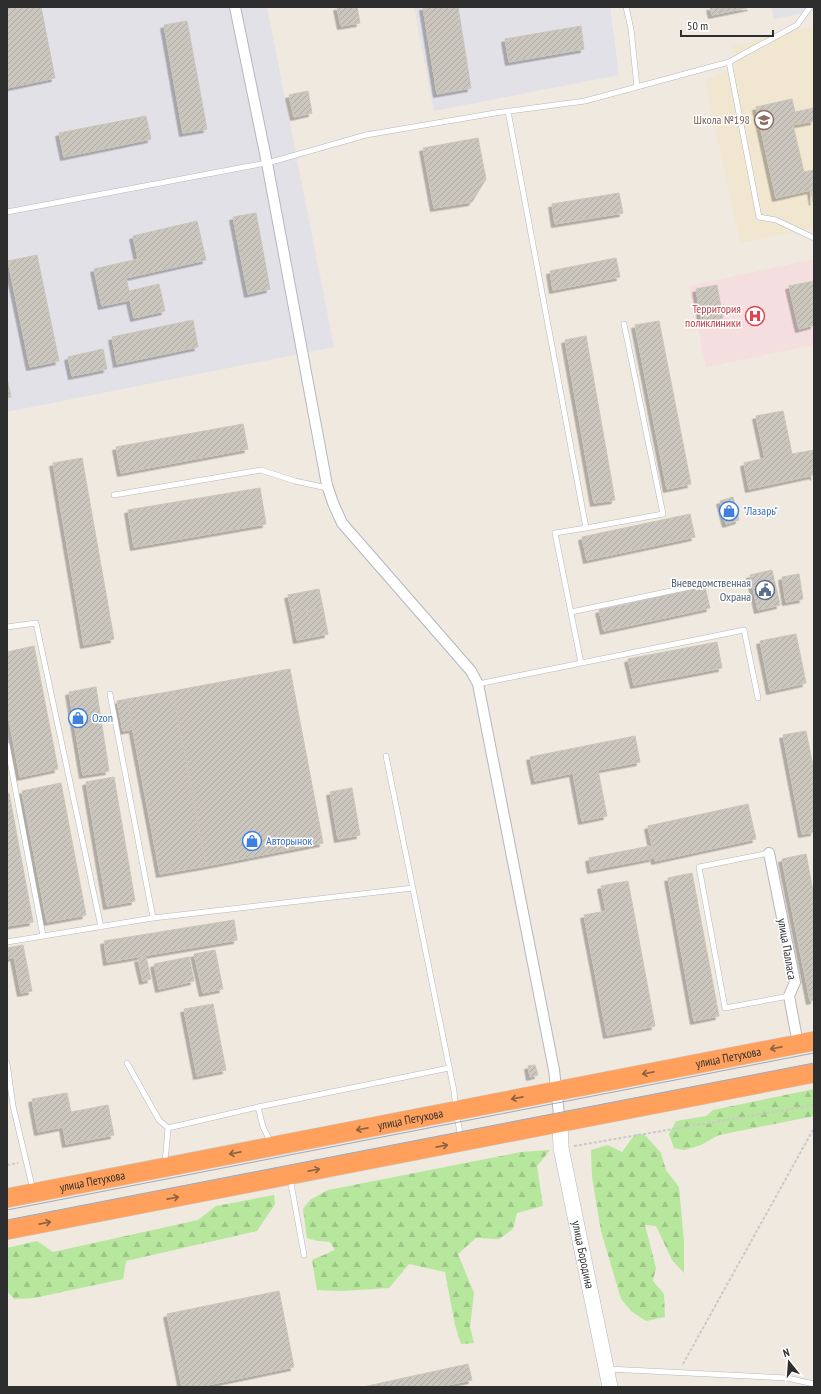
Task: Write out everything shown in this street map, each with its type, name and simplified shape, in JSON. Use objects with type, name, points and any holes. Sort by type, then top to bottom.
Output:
[{"type":"highway","name":"улица Петухова","points":[[7,1198],[806,1042]]},
{"type":"highway","points":[[7,1230],[814,1073]]},
{"type":"main road","name":"улица Бородина","points":[[560,1123],[561,1148],[610,1387]]},
{"type":"street","points":[[235,7],[267,163],[328,489],[342,523],[471,671],[478,684],[554,1070],[560,1123]]},
{"type":"street","name":"улица Палласа","points":[[769,852],[795,982],[789,996],[806,1042]]},
{"type":"lane","points":[[626,7],[631,29],[637,87]]},
{"type":"lane","points":[[7,212],[267,163],[366,135],[508,111],[585,101],[729,62],[797,25],[810,7]]},
{"type":"lane","points":[[729,62],[759,217],[776,220],[814,238]]},
{"type":"lane","points":[[508,111],[586,528]]},
{"type":"lane","points":[[581,663],[555,533],[663,514],[624,324]]},
{"type":"lane","points":[[114,495],[261,470],[295,481],[328,489]]},
{"type":"lane","points":[[571,612],[704,584]]},
{"type":"lane","points":[[7,627],[36,623],[100,927]]},
{"type":"lane","points":[[478,684],[744,630],[758,698]]},
{"type":"lane","points":[[110,694],[153,918]]},
{"type":"lane","points":[[7,745],[44,936]]},
{"type":"lane","points":[[386,756],[454,1091],[462,1142]]},
{"type":"lane","points":[[769,852],[699,867],[725,1008],[789,996]]},
{"type":"lane","points":[[7,942],[153,918],[413,888]]},
{"type":"lane","points":[[7,1063],[14,1106],[34,1193]]},
{"type":"lane","points":[[127,1063],[158,1120],[168,1128]]},
{"type":"lane","points":[[168,1128],[258,1107],[449,1068]]},
{"type":"lane","points":[[258,1107],[263,1127],[272,1146]]},
{"type":"lane","points":[[165,1167],[168,1128]]},
{"type":"lane","points":[[290,1175],[304,1255]]},
{"type":"lane","points":[[607,1369],[787,1378],[814,1384]]},
{"type":"path","points":[[561,1148],[814,1105]]},
{"type":"path","points":[[678,1372],[814,1128]]},
{"type":"shaded area","points":[[7,7],[267,7],[334,347],[7,412]]},
{"type":"shaded area","points":[[414,7],[610,7],[619,75],[434,111]]},
{"type":"shaded area","points":[[771,7],[814,7],[814,11],[774,19]]},
{"type":"shaded area","name":"Школа №198","points":[[814,26],[814,228],[740,243],[705,80],[736,68],[731,46]]},
{"type":"shaded area","name":"Территория поликлиники","points":[[814,259],[814,345],[706,367],[689,286]]},
{"type":"green space","points":[[814,1089],[814,1116],[719,1135],[701,1145],[684,1150],[674,1148],[669,1134],[676,1121],[706,1116],[713,1110]]},
{"type":"green space","points":[[635,1134],[645,1135],[661,1153],[666,1170],[679,1187],[684,1242],[684,1273],[672,1260],[656,1226],[645,1225],[656,1268],[653,1281],[664,1294],[665,1317],[646,1321],[631,1311],[621,1299],[601,1231],[592,1177],[591,1150],[608,1145],[622,1152]]},
{"type":"green space","points":[[550,1150],[537,1166],[543,1206],[517,1213],[513,1229],[499,1239],[476,1238],[458,1254],[474,1293],[470,1327],[474,1343],[461,1344],[455,1325],[445,1272],[409,1264],[389,1288],[341,1291],[317,1290],[312,1260],[335,1250],[330,1242],[307,1238],[303,1209],[310,1200],[328,1190],[521,1152]]},
{"type":"green space","points":[[274,1195],[275,1204],[257,1231],[126,1261],[123,1279],[34,1298],[14,1299],[7,1291],[7,1248],[37,1241],[53,1252],[198,1220],[216,1206]]},
{"type":"building","points":[[7,7],[41,7],[55,78],[7,88]]},
{"type":"building","points":[[337,7],[357,7],[360,23],[341,26]]},
{"type":"building","points":[[423,7],[458,7],[471,88],[437,94]]},
{"type":"building","points":[[710,7],[751,7],[712,15]]},
{"type":"building","points":[[187,21],[207,129],[183,133],[164,25]]},
{"type":"building","points":[[581,26],[584,49],[509,62],[505,39]]},
{"type":"building","points":[[308,91],[312,113],[294,117],[289,95]]},
{"type":"building","points":[[792,99],[795,112],[814,108],[814,121],[793,125],[804,172],[814,170],[813,202],[811,190],[776,198],[756,107]]},
{"type":"building","points":[[146,116],[151,139],[64,157],[59,133]]},
{"type":"building","points":[[478,138],[486,179],[472,202],[434,208],[423,148]]},
{"type":"building","points":[[619,193],[623,213],[555,224],[552,204]]},
{"type":"building","points":[[256,213],[270,289],[248,294],[233,217]]},
{"type":"building","points":[[197,221],[206,260],[126,278],[129,291],[159,284],[165,311],[134,318],[130,300],[102,306],[94,269],[138,259],[133,236]]},
{"type":"building","points":[[37,255],[59,361],[30,367],[8,261]]},
{"type":"building","points":[[616,258],[620,277],[553,290],[550,271]]},
{"type":"building","points":[[814,281],[814,325],[799,329],[789,286]]},
{"type":"building","points":[[717,285],[723,318],[702,322],[696,289]]},
{"type":"building","points":[[193,320],[198,347],[117,364],[112,337]]},
{"type":"building","points":[[659,321],[691,484],[667,489],[635,325]]},
{"type":"building","points":[[586,336],[615,500],[594,503],[565,340]]},
{"type":"building","points":[[103,349],[107,369],[72,376],[68,357]]},
{"type":"building","points":[[7,378],[11,397],[7,398]]},
{"type":"building","points":[[783,411],[792,454],[814,450],[814,475],[749,489],[744,463],[765,458],[756,416]]},
{"type":"building","points":[[243,424],[248,449],[121,473],[116,447]]},
{"type":"building","points":[[82,458],[114,639],[84,645],[53,463]]},
{"type":"building","points":[[260,488],[266,524],[134,547],[128,510]]},
{"type":"building","name":"\"Лазарь\"","points":[[733,497],[739,520],[726,524],[720,501]]},
{"type":"building","points":[[690,514],[695,537],[587,560],[582,537]]},
{"type":"building","name":"Вневедомственная Охрана","points":[[772,570],[780,605],[758,610],[750,575]]},
{"type":"building","points":[[799,574],[803,599],[786,602],[782,577]]},
{"type":"building","points":[[705,587],[710,608],[604,631],[599,610]]},
{"type":"building","points":[[319,589],[323,608],[292,613],[288,595]]},
{"type":"building","points":[[323,608],[328,634],[297,640],[292,613]]},
{"type":"building","points":[[796,634],[806,683],[770,691],[760,641]]},
{"type":"building","points":[[717,642],[722,668],[634,685],[628,659]]},
{"type":"building","points":[[34,646],[58,769],[20,777],[7,708],[7,652]]},
{"type":"building","points":[[290,669],[323,843],[206,866],[173,691]]},
{"type":"building","points":[[96,687],[109,771],[83,775],[69,692]]},
{"type":"building","points":[[173,691],[206,866],[160,874],[127,699]]},
{"type":"building","points":[[127,699],[133,729],[123,731],[117,701]]},
{"type":"building","points":[[806,731],[814,771],[814,832],[802,834],[783,735]]},
{"type":"building","points":[[635,736],[640,762],[598,770],[607,816],[582,821],[573,773],[535,781],[530,757]]},
{"type":"building","points":[[114,777],[135,901],[107,906],[86,782]]},
{"type":"building","points":[[61,783],[86,915],[47,922],[22,791]]},
{"type":"building","points":[[352,788],[360,835],[338,839],[330,792]]},
{"type":"building","points":[[9,793],[33,922],[7,926],[7,794]]},
{"type":"building","points":[[748,804],[756,839],[655,861],[648,826]]},
{"type":"building","points":[[650,846],[653,858],[591,870],[589,858]]},
{"type":"building","points":[[806,854],[814,896],[814,1000],[810,1001],[782,859]]},
{"type":"building","points":[[692,873],[719,1016],[694,1021],[668,878]]},
{"type":"building","points":[[628,881],[655,1026],[607,1035],[584,915],[606,911],[601,886]]},
{"type":"building","points":[[234,920],[237,940],[107,962],[104,941]]},
{"type":"building","points":[[23,945],[32,991],[21,993],[14,957],[7,959],[7,948]]},
{"type":"building","points":[[215,950],[223,989],[203,993],[194,954]]},
{"type":"building","points":[[146,957],[151,979],[143,981],[138,959]]},
{"type":"building","points":[[189,957],[194,981],[159,989],[154,964]]},
{"type":"building","points":[[213,1004],[226,1070],[197,1076],[184,1009]]},
{"type":"building","points":[[535,1065],[538,1075],[530,1077],[528,1066]]},
{"type":"building","points":[[67,1093],[71,1112],[108,1105],[114,1135],[66,1144],[63,1127],[38,1132],[32,1099]]},
{"type":"building","points":[[279,1291],[294,1367],[198,1387],[182,1387],[167,1314]]},
{"type":"building","points":[[468,1364],[472,1380],[438,1387],[363,1387]]},
{"type":"tram line","points":[[7,1210],[814,1053]]},
{"type":"tram line","points":[[7,1220],[814,1063]]},
{"type":"place","name":"Школа №198","points":[[764,120]]},
{"type":"place","name":"Территория поликлиники","points":[[755,316]]},
{"type":"place","name":"\"Лазарь\"","points":[[729,511]]},
{"type":"place","name":"Вневедомственная Охрана","points":[[765,590]]},
{"type":"place","name":"Ozon","points":[[78,718]]},
{"type":"place","name":"Авторынок","points":[[252,841]]}]
